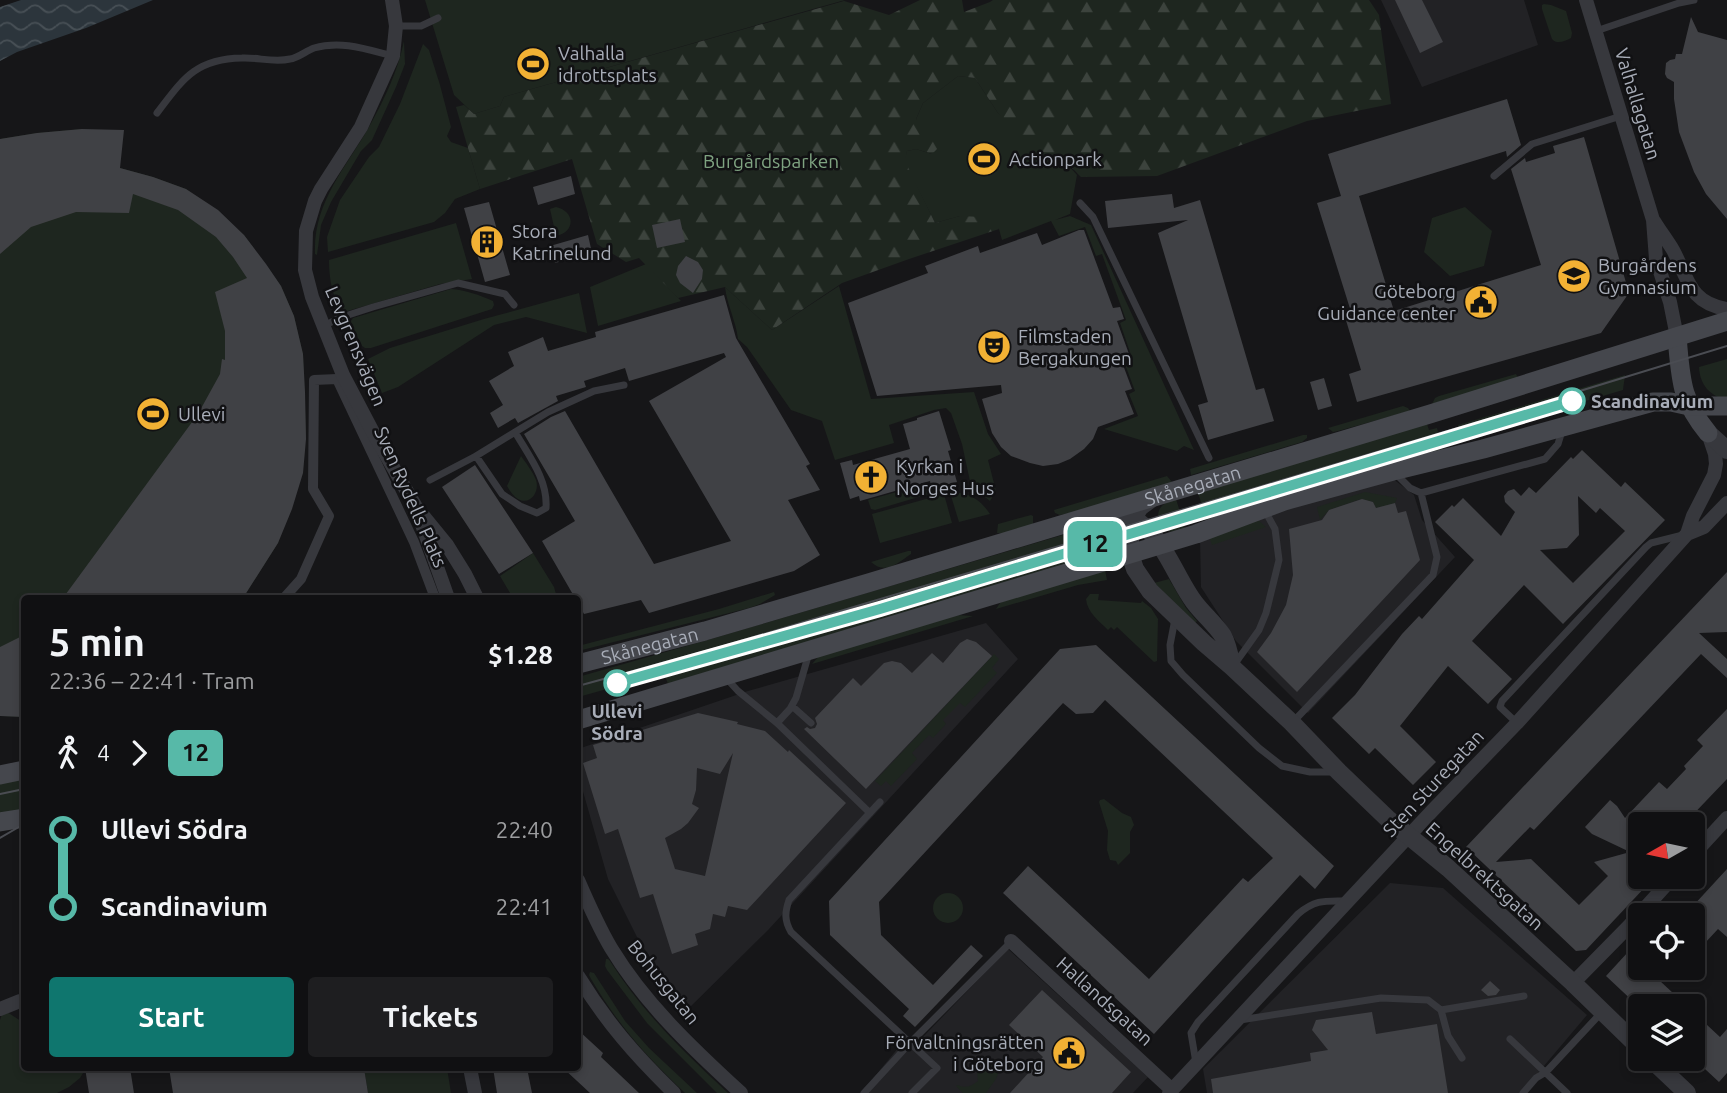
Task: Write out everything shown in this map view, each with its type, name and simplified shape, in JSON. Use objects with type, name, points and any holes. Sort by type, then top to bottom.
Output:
[{"type":"main road","name":"Skånegatan","points":[[581,663],[768,612],[1721,323]]},
{"type":"main road","points":[[1680,370],[1692,345],[1699,337],[1721,323]]},
{"type":"main road","points":[[1677,337],[1685,395],[1689,406],[1708,433]]},
{"type":"main road","points":[[581,719],[1196,534],[1284,501],[1392,471],[1564,428],[1653,402],[1727,406]]},
{"type":"main road","points":[[0,775],[21,771]]},
{"type":"main road","points":[[0,822],[21,818]]},
{"type":"street","name":"Levgrensvägen","points":[[392,0],[396,26],[393,56],[361,127],[321,189],[311,213],[306,231],[305,270],[312,297],[343,375],[416,508],[447,595]]},
{"type":"street","name":"Valhallagatan","points":[[1586,0],[1653,220],[1656,259],[1670,302],[1677,337]]},
{"type":"street","name":"Valhallagatan","points":[[1653,220],[1673,251],[1689,288],[1712,306],[1727,309]]},
{"type":"street","name":"Sven Rydells Plats","points":[[287,595],[301,579],[329,516],[313,489],[314,380],[337,379],[414,542],[434,595]]},
{"type":"street","points":[[1708,433],[1727,450]]},
{"type":"street","points":[[1687,534],[1714,475],[1716,464],[1708,433]]},
{"type":"street","points":[[1130,554],[1133,518],[1140,508],[1155,496]]},
{"type":"street","name":"Sten Sturegatan","points":[[1170,1091],[1517,723],[1687,534],[1704,527],[1727,503]]},
{"type":"street","name":"Levgrensvägen","points":[[416,508],[447,545],[476,595]]},
{"type":"street","points":[[1102,512],[1133,518]]},
{"type":"street","name":"Engelbrektsgatan","points":[[1133,518],[1160,544],[1193,601],[1223,636],[1233,667]]},
{"type":"street","name":"Engelbrektsgatan","points":[[1130,554],[1135,569],[1150,591],[1203,643],[1233,667],[1292,723],[1388,819],[1437,859],[1628,1037]]},
{"type":"street","points":[[1705,842],[1727,818]]},
{"type":"street","name":"Bohusgatan","points":[[581,887],[599,927],[641,991],[662,1016],[741,1093]]},
{"type":"street","points":[[1573,983],[1662,889]]},
{"type":"street","name":"Hallandsgatan","points":[[1011,941],[1170,1091]]},
{"type":"street","points":[[581,981],[612,1028],[674,1093]]},
{"type":"street","points":[[0,1009],[20,1001]]},
{"type":"street","points":[[471,1071],[475,1093]]},
{"type":"street","points":[[1664,1071],[1687,1093]]},
{"type":"lane","points":[[1596,31],[1694,0]]},
{"type":"lane","points":[[396,26],[421,26],[438,18]]},
{"type":"lane","points":[[157,114],[185,77],[211,61],[242,57],[289,60],[316,48],[338,44],[393,56]]},
{"type":"lane","points":[[1493,176],[1532,144],[1622,116]]},
{"type":"lane","points":[[1080,203],[1093,218],[1209,458]]},
{"type":"lane","points":[[323,326],[373,307],[458,283],[505,294],[514,305]]},
{"type":"lane","points":[[430,480],[476,456],[548,412],[594,391],[624,385]]},
{"type":"lane","points":[[1392,471],[1410,488],[1421,492],[1545,459],[1558,444],[1564,428]]},
{"type":"lane","points":[[476,456],[502,494],[537,513],[546,508],[547,496],[539,472],[515,432]]},
{"type":"lane","points":[[1292,723],[1433,575],[1437,556],[1421,492]]},
{"type":"lane","points":[[1233,667],[1259,630],[1272,594],[1279,560],[1275,529],[1264,508]]},
{"type":"lane","points":[[1517,723],[1500,707],[1502,701],[1646,547],[1687,534]]},
{"type":"lane","points":[[1176,615],[1170,645],[1171,661],[1183,675],[1259,748],[1282,766],[1310,772],[1339,772]]},
{"type":"lane","points":[[776,723],[796,698],[810,650]]},
{"type":"lane","points":[[724,676],[870,813]]},
{"type":"lane","points":[[792,706],[811,723]]},
{"type":"lane","points":[[880,802],[789,900],[785,912],[791,932],[937,1068],[912,1093]]},
{"type":"lane","points":[[1196,1064],[1191,1033],[1198,1022],[1298,914],[1310,904],[1349,901]]},
{"type":"lane","points":[[864,1093],[1011,941]]},
{"type":"lane","points":[[1441,1010],[1524,996]]},
{"type":"lane","points":[[1236,1020],[1381,998],[1428,1000],[1441,1010],[1448,1036],[1462,1058]]},
{"type":"lane","points":[[1523,1093],[1602,1012]]},
{"type":"lane","points":[[1510,1039],[1567,1093]]},
{"type":"shaded area","points":[[1381,0],[1524,0],[1538,45],[1422,87]]},
{"type":"shaded area","points":[[1388,475],[1414,495],[1422,520],[1455,557],[1308,713],[1236,641],[1201,587],[1200,537]]},
{"type":"shaded area","points":[[986,623],[1018,659],[769,929],[687,1010],[639,941],[608,879],[581,784],[581,748],[748,691]]},
{"type":"shaded area","points":[[1390,883],[1443,888],[1587,1015],[1521,1093],[1207,1093],[1203,1069]]},
{"type":"shaded area","points":[[1008,949],[1148,1077],[1133,1093],[861,1093],[899,1047],[922,1038]]},
{"type":"green space","name":"Valhalla idrottsplats","points":[[425,0],[845,0],[504,97],[500,106],[474,114],[454,95]]},
{"type":"green space","name":"Burgårdsparken","points":[[920,0],[962,0],[964,12],[993,0],[1369,0],[1379,15],[1391,104],[1307,121],[1157,176],[1081,177],[1056,156],[1036,152],[998,113],[975,78],[958,76],[923,103],[916,119],[936,130],[939,147],[932,154],[916,149],[907,151],[905,161],[935,223],[960,216],[982,217],[999,229],[842,283],[772,330],[725,287],[678,298],[639,258],[626,262],[597,244],[572,159],[480,189],[456,107],[464,105],[474,114],[500,106],[504,97],[844,1],[889,15]]},
{"type":"green space","points":[[1544,4],[1566,11],[1571,38],[1559,42],[1552,39],[1542,9]]},
{"type":"green space","points":[[404,41],[405,64],[396,87],[372,140],[361,151],[331,202],[321,225],[317,255],[316,236],[325,202],[380,106]]},
{"type":"green space","points":[[423,44],[429,50],[451,127],[447,136],[451,142],[468,148],[480,189],[455,199],[434,222],[328,252],[327,237],[340,200],[369,157],[379,147],[400,104]]},
{"type":"green space","name":"Actionpark","points":[[958,76],[975,78],[998,113],[1047,152],[1061,157],[1077,175],[1070,214],[1055,220],[1070,216],[1091,225],[1194,450],[1184,446],[1177,451],[1104,429],[1138,416],[1129,394],[1135,391],[1123,359],[1131,355],[1120,323],[1126,320],[1102,254],[1096,256],[1085,227],[1059,236],[1051,221],[1002,240],[999,229],[960,216],[935,223],[904,161],[907,151],[916,149],[932,154],[916,119],[923,103]]},
{"type":"green space","name":"Ullevi","points":[[82,129],[120,168],[186,189],[244,235],[281,286],[294,316],[303,354],[306,436],[278,543],[245,595],[21,595],[21,717],[0,716],[0,139]]},
{"type":"green space","points":[[556,207],[567,213],[571,222],[563,234],[556,236],[550,209]]},
{"type":"green space","points":[[1465,207],[1492,231],[1484,266],[1450,276],[1424,252],[1432,218]]},
{"type":"green space","points":[[456,223],[472,279],[440,284],[344,312],[340,307],[332,288],[329,260]]},
{"type":"green space","points":[[646,264],[681,301],[598,326],[590,287]]},
{"type":"green space","points":[[839,286],[871,399],[974,392],[988,434],[1001,454],[988,460],[996,491],[990,501],[971,486],[962,444],[951,413],[946,408],[889,425],[894,443],[835,460],[822,421],[791,410],[747,347],[738,339],[725,287],[772,330]]},
{"type":"green space","points":[[451,289],[483,297],[493,301],[494,305],[492,309],[371,348],[362,346],[352,326],[353,318]]},
{"type":"green space","points":[[579,293],[587,333],[526,317],[494,325],[398,387],[382,393],[368,359],[390,348]]},
{"type":"green space","points":[[1727,359],[1727,401],[1707,389],[1701,379],[1699,367]]},
{"type":"green space","points":[[1516,374],[1518,378],[1432,404],[1439,396]]},
{"type":"green space","points":[[1625,375],[1623,390],[1461,438],[1458,425]]},
{"type":"green space","points":[[1403,406],[1410,411],[1338,431],[1333,432],[1328,428]]},
{"type":"green space","points":[[1426,421],[1429,430],[1437,428],[1443,452],[1208,523],[1198,493]]},
{"type":"green space","points":[[1307,435],[1307,438],[1302,442],[1191,475],[1190,469]]},
{"type":"green space","points":[[521,456],[537,485],[533,497],[526,501],[516,498],[507,486]]},
{"type":"green space","points":[[1167,476],[1172,482],[1074,512],[1060,515],[1054,510]]},
{"type":"green space","points":[[929,483],[931,491],[942,490],[871,509],[868,500]]},
{"type":"green space","points":[[1365,492],[1397,498],[1395,503],[1376,508],[1373,502],[1361,499],[1329,510],[1320,520],[1317,507]]},
{"type":"green space","points":[[959,493],[977,500],[990,514],[959,522],[951,496]]},
{"type":"green space","points":[[944,494],[952,523],[880,543],[872,514]]},
{"type":"green space","points":[[1176,499],[1185,528],[1170,532],[1160,524],[1158,513],[1163,505]]},
{"type":"green space","points":[[1031,515],[1033,524],[1008,533],[997,533],[998,524]]},
{"type":"green space","points":[[1258,520],[1266,527],[1212,545],[1209,536]]},
{"type":"green space","points":[[1093,526],[1113,527],[1122,539],[1123,547],[668,684],[664,673],[581,696],[581,676]]},
{"type":"green space","points":[[911,551],[911,554],[886,568],[871,562]]},
{"type":"green space","points":[[533,553],[556,595],[511,595],[500,576]]},
{"type":"green space","points":[[1105,570],[1107,580],[1078,585],[996,609],[1004,601]]},
{"type":"green space","points":[[1169,579],[1197,621],[1195,623],[1154,583]]},
{"type":"green space","points":[[774,592],[775,595],[749,608],[581,650],[581,645]]},
{"type":"green space","points":[[1090,594],[1099,594],[1098,600],[1142,601],[1151,608],[1158,619],[1157,661],[1154,662],[1117,627],[1108,630],[1097,620],[1087,604],[1086,599]]},
{"type":"green space","points":[[957,615],[973,616],[812,664],[819,656]]},
{"type":"green space","points":[[994,654],[999,659],[992,668],[997,673],[965,707],[960,703],[943,720],[946,724],[933,738],[929,735],[912,753],[917,759],[891,786],[886,781],[881,786],[875,781]]},
{"type":"green space","points":[[21,780],[21,810],[0,814],[0,783]]},
{"type":"green space","points":[[1104,799],[1131,817],[1134,825],[1130,832],[1130,853],[1118,865],[1116,861],[1110,860],[1107,850],[1108,831],[1099,802]]},
{"type":"green space","points":[[948,893],[958,898],[963,908],[958,918],[948,923],[938,918],[933,908],[938,898]]},
{"type":"green space","points":[[606,959],[664,1031],[728,1093],[717,1093],[647,1023],[607,970]]},
{"type":"green space","points":[[590,972],[594,973],[625,1021],[649,1048],[697,1093],[685,1093],[646,1053],[612,1011],[591,979]]},
{"type":"green space","points":[[7,1012],[21,1021],[21,1071],[84,1071],[80,1078],[57,1093],[0,1093],[2,1014]]},
{"type":"green space","points":[[992,1064],[999,1071],[986,1093],[963,1093],[956,1086],[966,1087],[978,1081],[977,1071]]},
{"type":"green space","points":[[364,1071],[447,1071],[451,1093],[368,1093]]},
{"type":"water","points":[[21,0],[153,0],[0,61],[0,7]]},
{"type":"building","points":[[1395,0],[1422,0],[1443,42],[1420,53]]},
{"type":"building","points":[[1691,17],[1698,32],[1727,40],[1727,219],[1706,194],[1694,172],[1679,132],[1674,82],[1665,74],[1666,63],[1675,59],[1676,54],[1682,54]]},
{"type":"building","points":[[1507,99],[1521,145],[1507,157],[1506,151],[1359,196],[1394,311],[1541,265],[1511,169],[1525,158],[1526,162],[1555,153],[1553,146],[1584,137],[1629,293],[1601,333],[1357,402],[1349,374],[1361,370],[1345,317],[1352,315],[1317,203],[1341,196],[1328,154]]},
{"type":"building","points":[[82,129],[124,130],[120,168],[186,189],[218,210],[244,235],[281,286],[294,316],[303,354],[306,439],[303,473],[278,543],[245,595],[65,595],[198,414],[220,374],[222,359],[225,360],[225,331],[215,292],[247,278],[216,237],[178,210],[133,194],[129,213],[76,212],[31,227],[0,254],[0,139]]},
{"type":"building","points":[[571,176],[575,194],[538,205],[533,187]]},
{"type":"building","points":[[1172,194],[1174,208],[1200,200],[1256,390],[1264,388],[1274,421],[1208,440],[1198,405],[1208,402],[1158,233],[1188,220],[1108,228],[1105,201]]},
{"type":"building","name":"Stora Katrinelund","points":[[489,202],[510,275],[485,282],[464,208]]},
{"type":"building","points":[[680,219],[685,242],[657,248],[652,225]]},
{"type":"building","name":"Filmstaden Bergakungen","points":[[1084,230],[1113,308],[1120,307],[1124,319],[1117,321],[1129,354],[1120,357],[1132,389],[1125,391],[1134,414],[1098,427],[1093,439],[1070,459],[1043,466],[1011,456],[992,433],[982,399],[1002,393],[1001,385],[877,396],[848,303],[928,273],[925,266],[978,246],[980,253],[1037,233],[1042,245]]},
{"type":"building","points":[[588,235],[592,253],[555,263],[550,246]]},
{"type":"building","points":[[686,256],[698,262],[703,270],[702,279],[693,293],[680,283],[676,275],[678,266]]},
{"type":"building","points":[[724,295],[736,338],[810,464],[806,466],[820,490],[788,500],[820,555],[794,571],[649,613],[641,600],[584,614],[581,608],[581,595],[573,595],[542,541],[575,521],[524,434],[551,417],[565,411],[654,564],[731,541],[649,401],[726,357],[724,353],[629,381],[625,368],[584,381],[586,387],[556,396],[558,401],[518,423],[515,418],[498,428],[490,413],[503,405],[489,381],[514,366],[508,352],[543,337],[548,351],[596,337],[595,332]]},
{"type":"building","points":[[1324,378],[1332,406],[1318,410],[1310,382]]},
{"type":"building","points":[[939,411],[957,482],[932,489],[930,481],[860,501],[859,496],[850,499],[840,463],[852,460],[853,465],[910,449],[903,424]]},
{"type":"building","points":[[1582,450],[1621,487],[1625,482],[1665,520],[1563,624],[1524,585],[1472,641],[1512,679],[1488,704],[1448,666],[1400,726],[1436,762],[1413,785],[1375,748],[1369,754],[1332,718],[1355,695],[1402,634],[1419,616],[1422,619],[1474,560],[1435,522],[1463,498],[1501,536],[1515,512],[1505,502],[1504,496],[1508,491],[1514,489],[1521,496],[1529,487],[1536,493],[1571,457],[1573,459]],"holes":[[[1578,496],[1596,513],[1600,508],[1625,531],[1573,583],[1540,550],[1567,548],[1579,535]]]},
{"type":"building","points":[[475,465],[533,553],[499,574],[442,487]]},
{"type":"building","points":[[1362,499],[1373,502],[1376,508],[1395,503],[1398,513],[1406,511],[1420,560],[1297,692],[1257,652],[1286,605],[1293,575],[1289,529],[1322,520],[1329,510]]},
{"type":"building","points":[[1727,572],[1727,632],[1699,633],[1727,659],[1727,678],[1701,654],[1534,830],[1530,827],[1496,862],[1531,859],[1579,905],[1608,876],[1594,862],[1628,853],[1628,889],[1643,889],[1586,950],[1576,951],[1466,847]]},
{"type":"building","points":[[21,636],[21,717],[0,716],[0,647]]},
{"type":"building","points":[[967,639],[976,642],[992,656],[866,789],[804,729],[815,728],[815,718],[853,678],[861,686],[884,663],[892,661],[901,663],[912,673],[932,653],[943,663],[960,643]]},
{"type":"building","points":[[1096,645],[1334,866],[1315,889],[1300,875],[1154,1034],[1003,893],[1028,866],[1149,979],[1243,878],[1248,882],[1273,858],[1105,700],[1093,713],[1076,714],[1063,703],[879,902],[881,935],[933,985],[971,945],[983,956],[915,1027],[903,1016],[909,1009],[830,935],[829,901],[1060,649]]},
{"type":"building","points":[[1727,709],[1727,779],[1695,812],[1631,812],[1659,782],[1667,789],[1686,769],[1684,766],[1703,746],[1697,740]]},
{"type":"building","points":[[698,713],[738,722],[737,724],[765,731],[846,803],[747,910],[728,906],[725,917],[713,914],[710,929],[695,934],[698,945],[672,954],[653,894],[640,898],[618,829],[605,834],[583,763],[597,758],[593,745]],"holes":[[[733,753],[705,876],[675,869],[665,838],[688,823],[699,808],[692,804],[697,768],[720,774]]]},
{"type":"building","points":[[1610,800],[1625,818],[1628,815],[1628,851],[1592,834],[1585,827]]},
{"type":"building","points":[[1727,869],[1727,937],[1718,929],[1705,943],[1705,903],[1696,903]]},
{"type":"building","points":[[1628,952],[1628,980],[1659,980],[1674,994],[1628,994],[1628,997],[1606,976]]},
{"type":"building","points":[[1490,981],[1500,990],[1496,995],[1488,996],[1481,990]]},
{"type":"building","points":[[1042,990],[1131,1072],[1112,1093],[1010,1093],[1043,1057],[1009,1025]]},
{"type":"building","points":[[1372,1012],[1376,1034],[1437,1024],[1448,1093],[1213,1093],[1211,1079],[1311,1061],[1310,1053],[1328,1050],[1312,1030],[1316,1020]]},
{"type":"building","points":[[1705,1023],[1720,1037],[1727,1029],[1727,1073],[1719,1082],[1705,1069]]},
{"type":"building","points":[[581,1033],[603,1053],[601,1057],[639,1093],[590,1093],[566,1071],[581,1071]]},
{"type":"building","points":[[85,1071],[130,1071],[134,1093],[89,1093]]},
{"type":"building","points":[[169,1071],[364,1071],[368,1093],[173,1093]]},
{"type":"building","points":[[493,1071],[528,1071],[532,1093],[497,1093]]},
{"type":"tram line","points":[[581,685],[720,647],[1727,346]]},
{"type":"tram line","name":"12","points":[[617,683],[880,609],[1572,401]]},
{"type":"tram line","points":[[0,794],[21,790]]},
{"type":"tram line","points":[[0,838],[21,826]]},
{"type":"place","name":"Valhalla idrottsplats","points":[[533,64]]},
{"type":"place","name":"Actionpark","points":[[984,159]]},
{"type":"place","name":"Stora Katrinelund","points":[[487,242]]},
{"type":"place","name":"Burgårdens Gymnasium","points":[[1574,276]]},
{"type":"place","name":"Göteborg Guidance center","points":[[1481,302]]},
{"type":"place","name":"Filmstaden Bergakungen","points":[[994,347]]},
{"type":"place","name":"Scandinavium","points":[[1572,401]]},
{"type":"place","name":"Ullevi","points":[[153,414]]},
{"type":"place","name":"Kyrkan i Norges Hus","points":[[871,477]]},
{"type":"place","name":"Ullevi Södra","points":[[617,683]]},
{"type":"place","name":"Förvaltningsrätten i Göteborg","points":[[1069,1053]]}]
